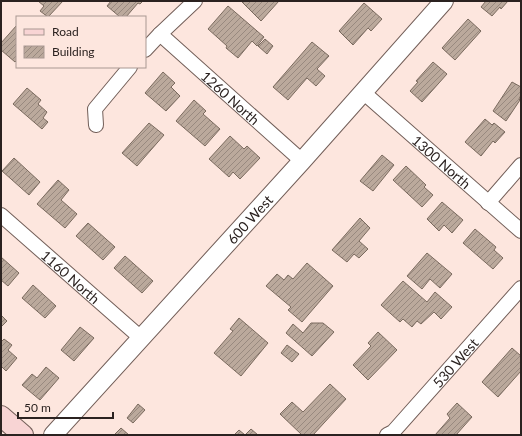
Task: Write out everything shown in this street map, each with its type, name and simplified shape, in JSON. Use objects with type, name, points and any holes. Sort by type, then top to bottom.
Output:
[{"type":"main road","points":[[1,416],[23,435]]},
{"type":"street","points":[[146,49],[195,1]]},
{"type":"street","name":"600 West","points":[[53,435],[302,161],[444,1]]},
{"type":"street","name":"1260 North","points":[[160,34],[302,161]]},
{"type":"street","points":[[96,125],[95,109],[129,68]]},
{"type":"street","name":"1300 North","points":[[363,92],[521,231]]},
{"type":"street","points":[[488,203],[521,164]]},
{"type":"street","name":"1160 North","points":[[1,214],[141,338]]},
{"type":"street","name":"530 West","points":[[387,435],[393,432],[521,288]]},
{"type":"building","points":[[38,1],[63,1],[49,16],[40,11],[44,6]]},
{"type":"building","points":[[111,1],[143,1],[140,4],[138,3],[127,16],[119,16],[107,6]]},
{"type":"building","points":[[241,1],[279,1],[261,21]]},
{"type":"building","points":[[486,1],[508,1],[492,16],[481,7]]},
{"type":"building","points":[[364,3],[382,19],[371,31],[368,28],[353,45],[339,31]]},
{"type":"building","points":[[228,6],[264,37],[257,46],[252,41],[238,58],[208,29]]},
{"type":"building","points":[[468,19],[481,31],[455,60],[442,48]]},
{"type":"building","points":[[16,26],[15,62],[1,50],[1,43]]},
{"type":"building","points":[[265,39],[273,46],[267,54],[258,46]]},
{"type":"building","points":[[312,42],[329,56],[317,69],[325,76],[316,86],[307,78],[288,100],[273,87]]},
{"type":"building","points":[[433,62],[447,74],[422,102],[410,91],[418,82],[416,81]]},
{"type":"building","points":[[163,72],[175,83],[171,87],[180,96],[166,111],[145,93]]},
{"type":"building","points":[[512,82],[521,87],[521,95],[520,100],[506,121],[493,111]]},
{"type":"building","points":[[27,88],[41,100],[38,104],[47,112],[43,118],[48,122],[42,129],[13,104]]},
{"type":"building","points":[[194,100],[206,111],[203,114],[220,129],[205,146],[176,121]]},
{"type":"building","points":[[485,119],[492,125],[494,123],[505,132],[495,143],[493,141],[481,156],[465,142]]},
{"type":"building","points":[[149,123],[164,135],[137,166],[122,153]]},
{"type":"building","points":[[230,136],[244,149],[247,146],[260,158],[240,179],[233,172],[229,177],[209,159]]},
{"type":"building","points":[[382,155],[394,165],[373,191],[360,181]]},
{"type":"building","points":[[14,158],[40,182],[29,195],[2,171]]},
{"type":"building","points":[[406,166],[426,185],[424,187],[433,195],[422,207],[393,180]]},
{"type":"building","points":[[58,180],[69,190],[61,200],[77,214],[65,228],[37,204]]},
{"type":"building","points":[[442,202],[463,220],[452,233],[444,225],[439,231],[427,219]]},
{"type":"building","points":[[360,218],[370,228],[359,241],[368,249],[359,258],[354,254],[347,262],[332,250]]},
{"type":"building","points":[[88,223],[115,247],[103,260],[76,236]]},
{"type":"building","points":[[475,229],[496,247],[494,250],[503,258],[493,269],[463,243]]},
{"type":"building","points":[[427,253],[452,274],[440,288],[430,279],[422,289],[407,276]]},
{"type":"building","points":[[125,256],[153,281],[142,293],[114,268]]},
{"type":"building","points":[[1,257],[19,273],[8,286],[1,280]]},
{"type":"building","points":[[307,263],[333,286],[302,322],[288,310],[291,307],[266,286],[277,274],[284,280],[288,275],[293,279]]},
{"type":"building","points":[[403,281],[427,302],[435,292],[452,307],[441,319],[434,312],[421,324],[417,321],[412,327],[403,319],[400,322],[381,305]]},
{"type":"building","points":[[33,285],[56,306],[45,318],[22,298]]},
{"type":"building","points":[[1,315],[7,321],[1,327]]},
{"type":"building","points":[[239,318],[268,343],[241,376],[214,353],[233,331],[230,329]]},
{"type":"building","points":[[311,323],[323,323],[334,332],[312,356],[286,333],[293,324],[303,333]]},
{"type":"building","points":[[80,327],[94,338],[74,361],[61,350]]},
{"type":"building","points":[[378,332],[397,350],[368,380],[353,365],[371,346],[368,343]]},
{"type":"building","points":[[4,339],[12,345],[8,350],[17,358],[6,371],[1,366],[1,342]]},
{"type":"building","points":[[287,345],[299,354],[292,362],[281,353]]},
{"type":"building","points":[[512,348],[521,356],[521,371],[498,397],[482,382]]},
{"type":"building","points":[[46,367],[59,378],[40,400],[22,385],[32,374],[37,378]]},
{"type":"building","points":[[330,384],[346,399],[313,435],[302,435],[280,414],[292,402],[303,412]]},
{"type":"building","points":[[457,403],[472,417],[456,435],[435,435],[450,418],[447,414]]},
{"type":"building","points":[[138,404],[145,410],[133,423],[127,418]]},
{"type":"building","points":[[121,428],[129,435],[114,435]]},
{"type":"building","points":[[251,429],[258,435],[245,435]]},
{"type":"building","points":[[239,430],[245,435],[234,435]]}]
